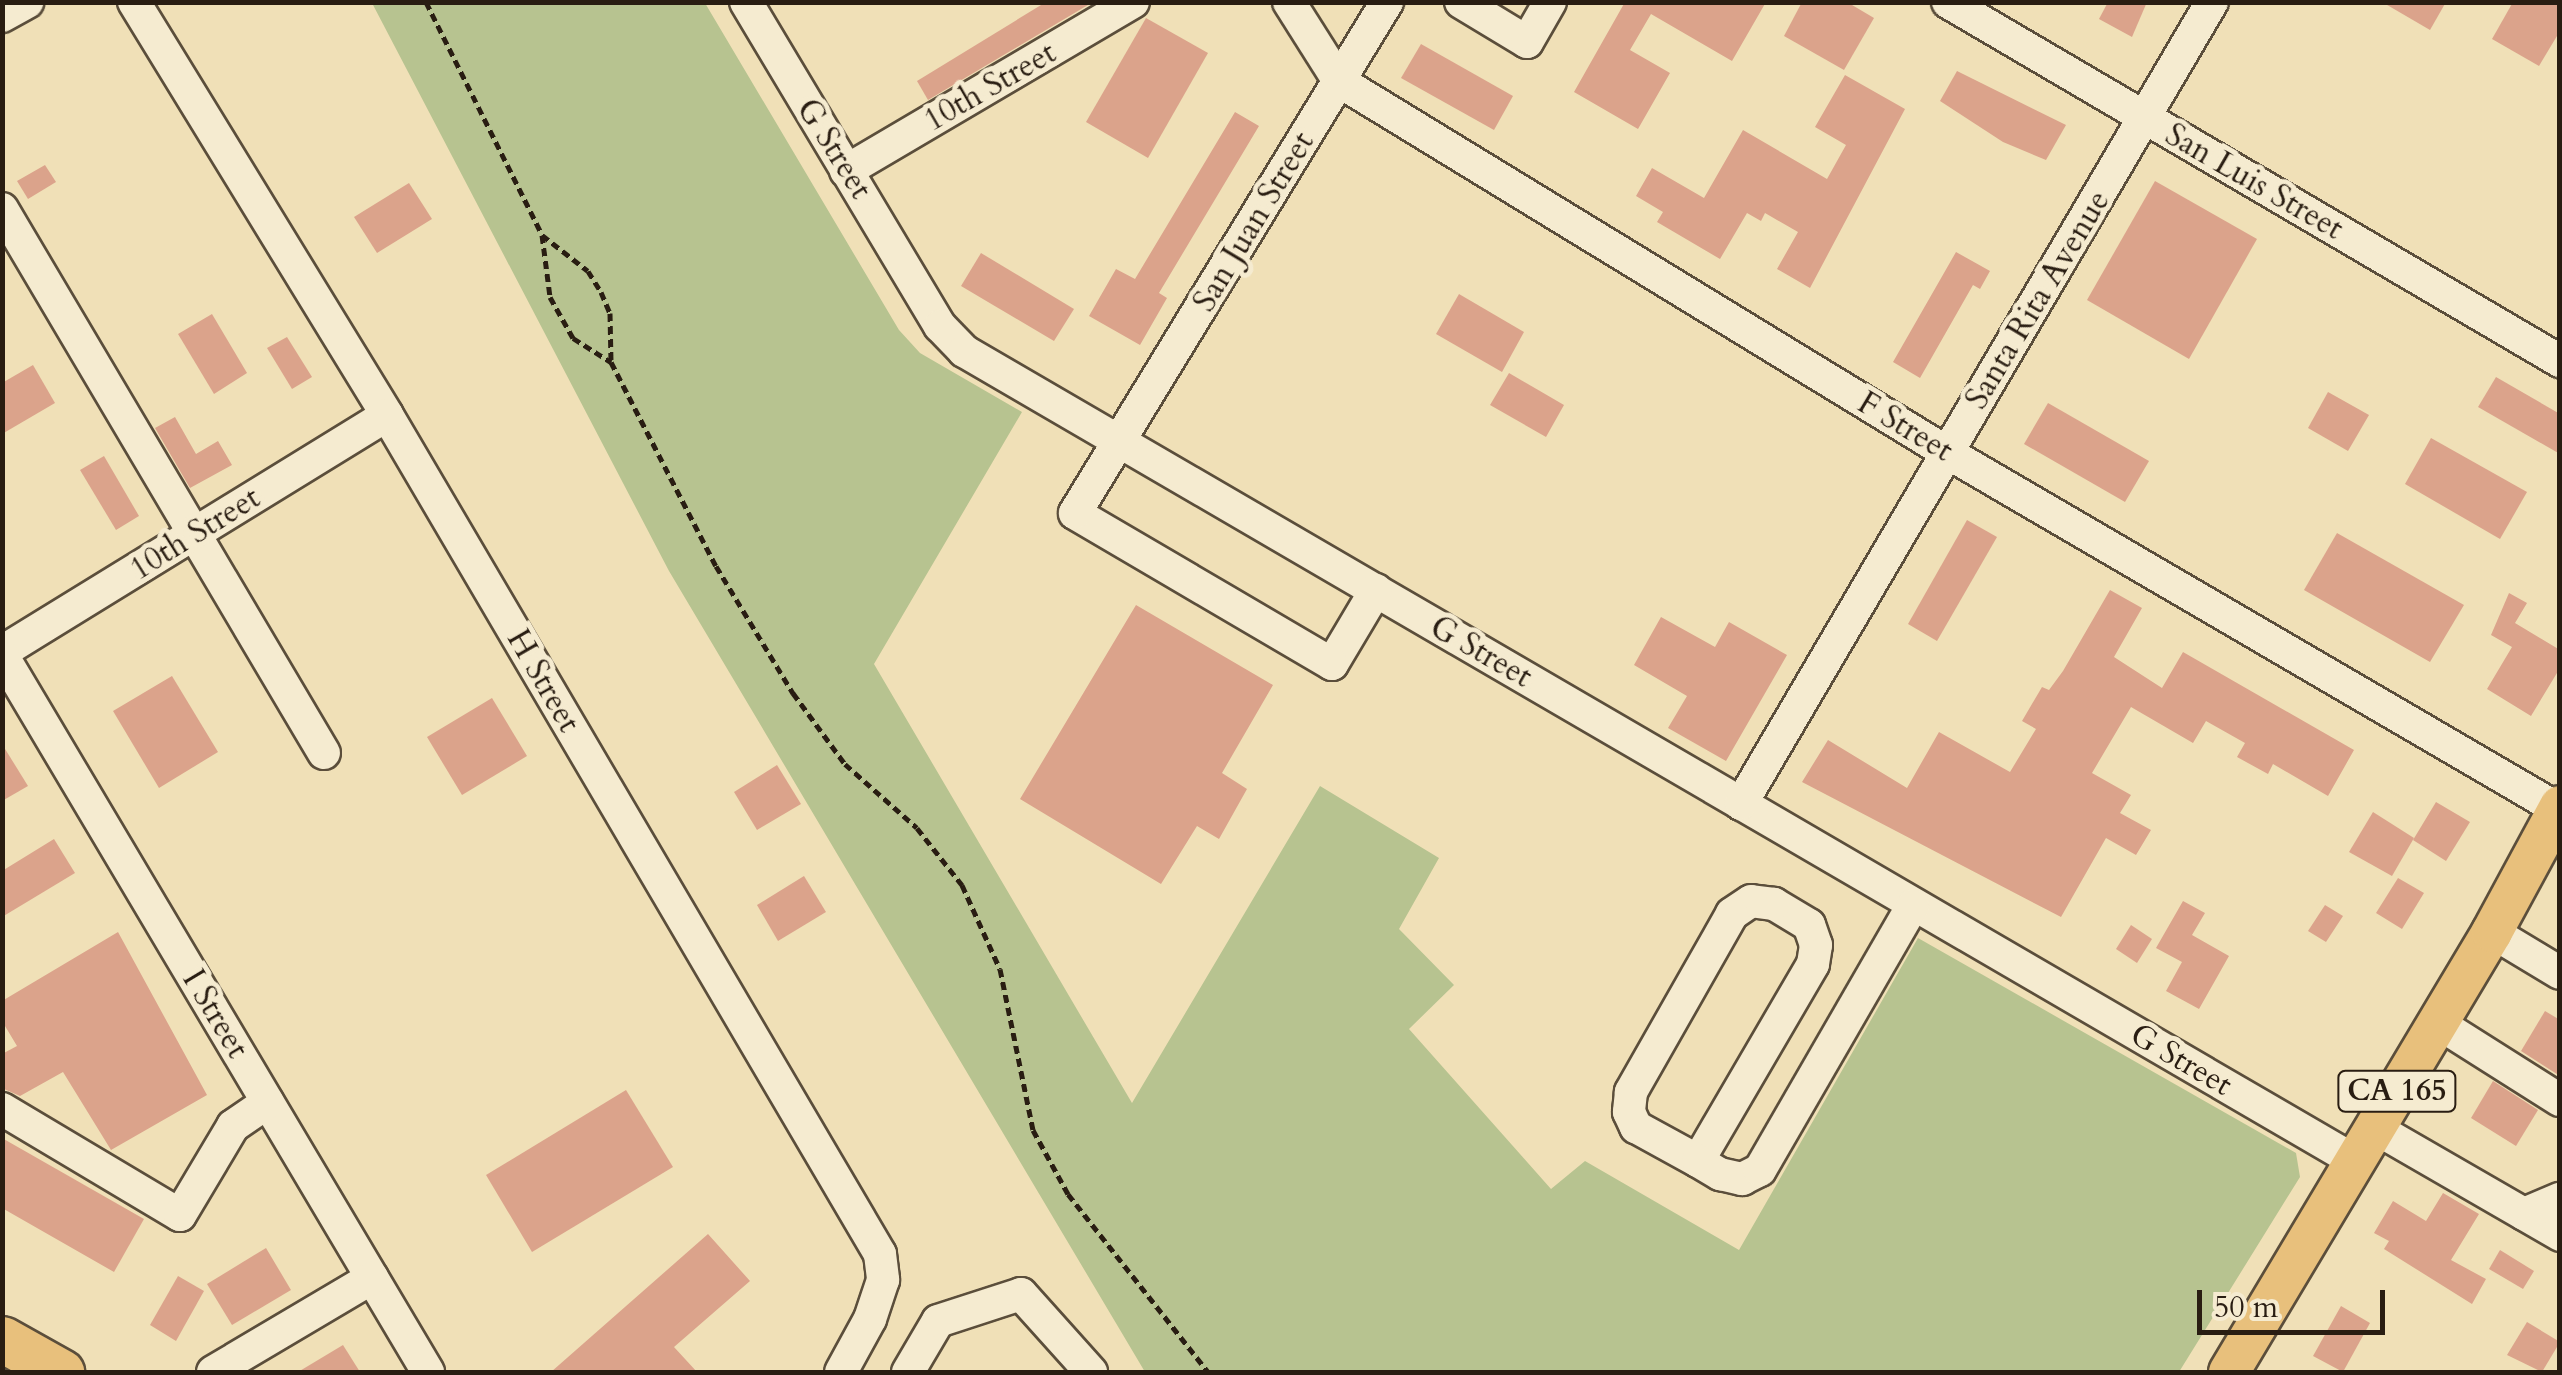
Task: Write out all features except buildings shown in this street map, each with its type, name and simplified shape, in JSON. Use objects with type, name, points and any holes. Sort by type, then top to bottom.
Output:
[{"type":"highway","points":[[2,1339],[62,1372]]},
{"type":"main road","name":"CA 165","points":[[2229,1372],[2492,932],[2559,807]]},
{"type":"street","points":[[2,16],[27,2]]},
{"type":"street","name":"H Street","points":[[134,2],[387,415],[880,1254],[883,1280],[840,1372]]},
{"type":"street","name":"G Street","points":[[746,2],[940,326],[964,352],[1913,904],[2365,1144],[2524,1214],[2560,1235]]},
{"type":"street","name":"10th Street","points":[[846,171],[1134,2]]},
{"type":"street","name":"F Street","points":[[1289,2],[1339,81],[1948,453],[2559,807]]},
{"type":"street","name":"San Juan Street","points":[[1376,590],[1332,664],[1074,513],[1122,441],[1387,2]]},
{"type":"street","points":[[1461,2],[1528,42],[1550,2]]},
{"type":"street","name":"San Luis Street","points":[[1948,2],[2560,361]]},
{"type":"street","name":"Santa Rita Avenue","points":[[1741,804],[2212,2]]},
{"type":"street","points":[[2,209],[324,753]]},
{"type":"street","name":"10th Street","points":[[2,654],[387,415]]},
{"type":"street","name":"I Street","points":[[2,654],[428,1372]]},
{"type":"street","points":[[1698,1161],[1813,964],[1816,944],[1809,924],[1774,904],[1751,900],[1732,914],[1630,1092],[1636,1127],[1698,1161],[1742,1179],[1760,1170],[1913,904]]},
{"type":"street","points":[[2492,932],[2560,973]]},
{"type":"street","points":[[2438,1023],[2560,1100]]},
{"type":"street","points":[[2,1109],[180,1215],[233,1126],[268,1102]]},
{"type":"street","points":[[2524,1214],[2560,1199]]},
{"type":"street","points":[[214,1372],[372,1278]]},
{"type":"street","points":[[908,1372],[938,1321],[1021,1294],[1092,1372]]},
{"type":"path","points":[[426,2],[542,236],[545,276],[562,319],[573,338],[611,362]]},
{"type":"path","points":[[542,236],[588,271],[601,292],[610,313],[611,362],[716,566],[792,693],[845,764],[917,828],[962,885],[1000,968],[1021,1100],[1038,1142],[1068,1194],[1208,1372]]},
{"type":"green space","points":[[372,3],[705,3],[899,330],[920,353],[1022,412],[874,664],[1132,1103],[1320,786],[1439,858],[1399,929],[1454,985],[1409,1029],[1551,1189],[1585,1161],[1739,1250],[1918,938],[2296,1153],[2300,1177],[2179,1372],[1145,1372],[669,571]]}]
